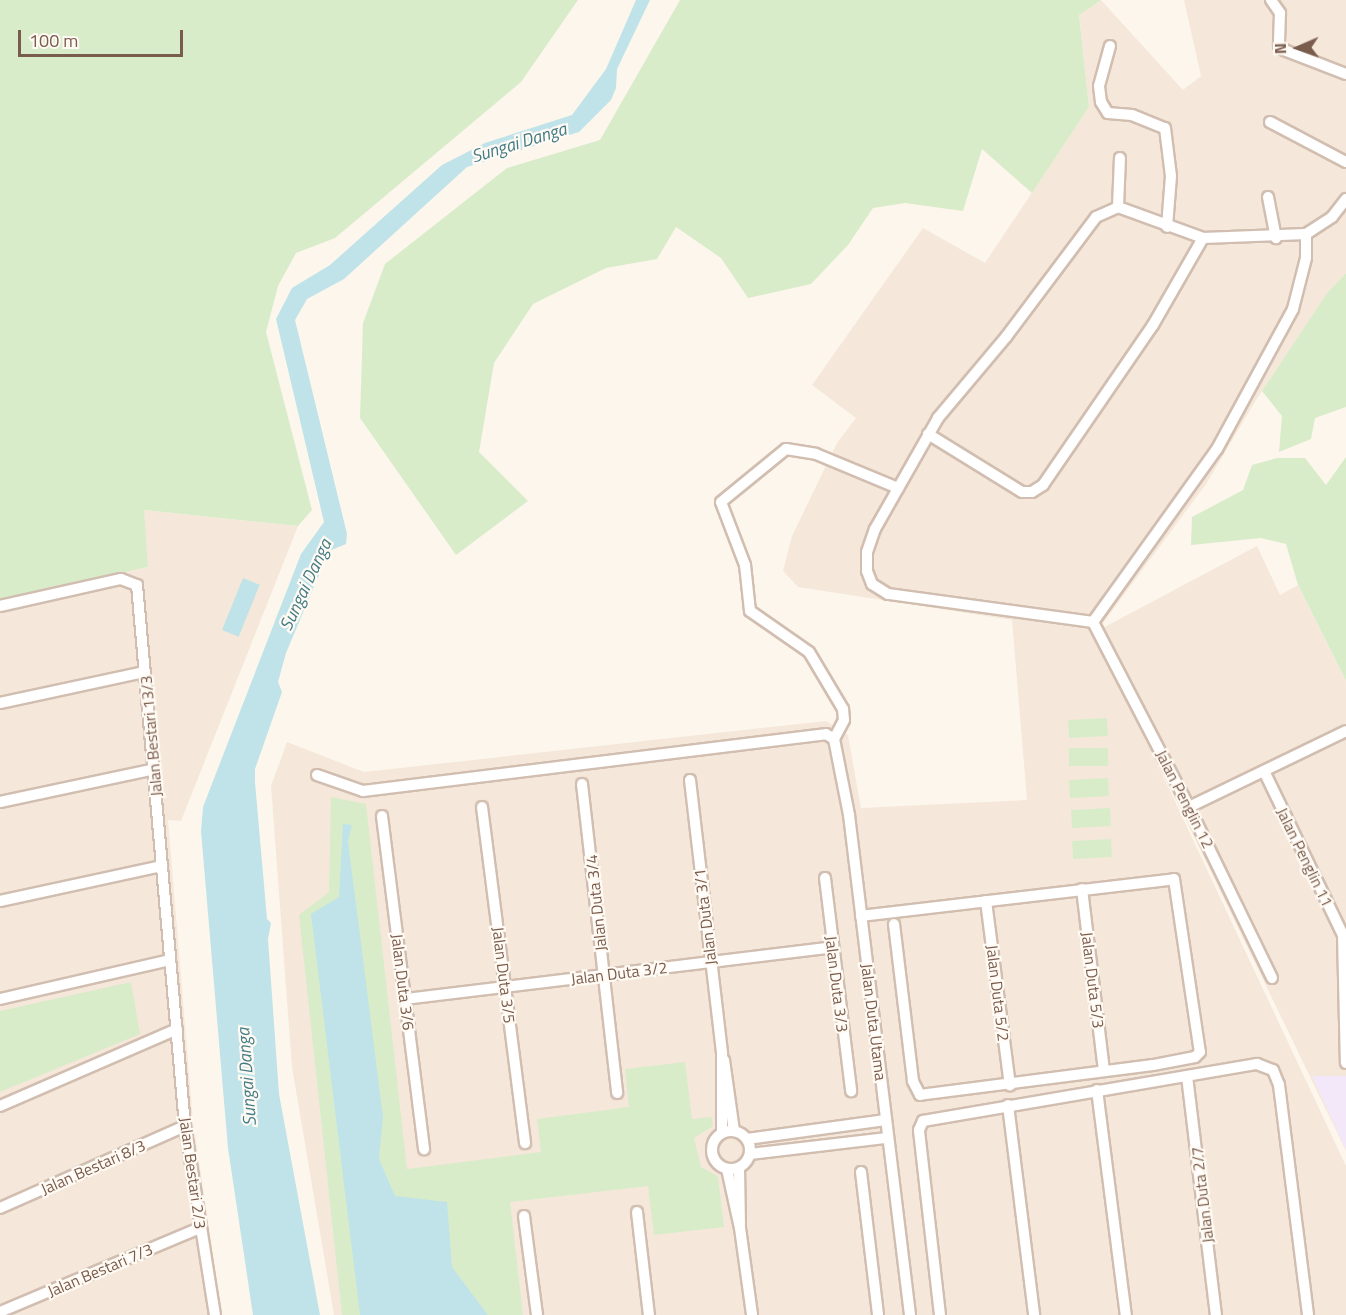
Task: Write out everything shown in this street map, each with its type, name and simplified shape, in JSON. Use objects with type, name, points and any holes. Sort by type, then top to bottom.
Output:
[{"type":"street","points":[[1271,0],[1280,13],[1279,45],[1284,50],[1346,74]]},
{"type":"street","points":[[1110,46],[1099,86],[1101,102],[1108,112],[1132,115],[1165,128],[1171,176],[1167,227]]},
{"type":"street","points":[[1270,122],[1346,162]]},
{"type":"street","points":[[1118,207],[1120,158]]},
{"type":"street","points":[[1268,197],[1276,238]]},
{"type":"street","points":[[1306,234],[1306,258],[1293,309],[1226,433],[1199,480],[1093,622],[888,594],[872,584],[867,572],[867,552],[898,488],[928,434],[1096,217],[1118,207],[1167,227],[1203,237],[1276,238],[1306,234],[1332,217],[1346,199]]},
{"type":"street","points":[[928,434],[1022,492],[1038,489],[1153,325],[1203,237]]},
{"type":"street","points":[[317,775],[363,791],[830,736],[844,720],[843,710],[809,652],[750,611],[745,565],[721,502],[786,449],[816,454],[898,488]]},
{"type":"street","name":"Jalan Bestari 13/3","points":[[0,606],[131,580],[140,594],[177,1029]]},
{"type":"street","name":"Jalan Penglin 12","points":[[1093,622],[1189,807],[1272,978]]},
{"type":"street","points":[[0,703],[145,672]]},
{"type":"street","points":[[1189,807],[1346,731]]},
{"type":"street","name":"Jalan Duta Utama","points":[[830,736],[849,815],[910,1315]]},
{"type":"street","points":[[0,802],[155,769]]},
{"type":"street","name":"Jalan Penglin 11","points":[[1264,771],[1343,935],[1345,1057]]},
{"type":"street","name":"Jalan Duta 3/1","points":[[690,780],[722,1054],[722,1133]]},
{"type":"street","name":"Jalan Duta 3/4","points":[[582,784],[617,1093]]},
{"type":"street","name":"Jalan Duta 3/5","points":[[483,807],[525,1143]]},
{"type":"street","name":"Jalan Duta 3/6","points":[[382,816],[424,1149]]},
{"type":"street","points":[[0,901],[162,866]]},
{"type":"street","name":"Jalan Duta 3/3","points":[[825,878],[851,1091]]},
{"type":"street","points":[[861,916],[1170,879],[1177,883],[1200,1046],[1194,1057],[1010,1086],[926,1096],[916,1092],[894,924]]},
{"type":"street","name":"Jalan Duta 5/3","points":[[1082,889],[1104,1071]]},
{"type":"street","name":"Jalan Duta 5/2","points":[[986,901],[1010,1086]]},
{"type":"street","name":"Jalan Duta 3/2","points":[[405,999],[832,947]]},
{"type":"street","points":[[0,999],[170,960]]},
{"type":"street","points":[[0,1106],[177,1029]]},
{"type":"street","name":"Jalan Bestari 2/3","points":[[177,1029],[185,1126],[215,1315]]},
{"type":"street","name":"Jalan Duta 3/1","points":[[722,1054],[728,1071],[734,1131]]},
{"type":"street","points":[[940,1315],[920,1125],[929,1118],[1257,1064],[1277,1076],[1308,1315]]},
{"type":"street","name":"Jalan Duta 2/7","points":[[1187,1076],[1216,1315]]},
{"type":"street","points":[[1097,1090],[1126,1315]]},
{"type":"street","points":[[1008,1105],[1034,1315]]},
{"type":"street","points":[[752,1315],[740,1228],[727,1169],[713,1156],[714,1143],[722,1133],[734,1131],[747,1139],[886,1120]]},
{"type":"street","name":"Jalan Bestari 8/3","points":[[0,1208],[185,1126]]},
{"type":"street","points":[[740,1228],[739,1168],[750,1154],[887,1138]]},
{"type":"street","points":[[747,1139],[750,1154]]},
{"type":"street","points":[[727,1169],[739,1168]]},
{"type":"street","points":[[861,1172],[878,1315]]},
{"type":"street","points":[[637,1212],[649,1315]]},
{"type":"street","points":[[524,1215],[537,1315]]},
{"type":"street","name":"Jalan Bestari 7/3","points":[[0,1312],[200,1228]]},
{"type":"shaded area","points":[[1101,0],[1183,90],[1201,76],[1184,0],[1346,0],[1346,273],[1327,293],[1256,400],[1206,484],[1097,631],[1257,546],[1280,595],[1298,585],[1346,681],[1346,1151],[1121,686],[1346,1166],[1346,1315],[334,1315],[292,1067],[271,786],[287,742],[364,772],[826,721],[848,735],[861,808],[1027,800],[1012,620],[798,587],[783,571],[792,536],[837,443],[856,418],[812,385],[923,228],[985,263],[1089,107],[1079,14]]},
{"type":"shaded area","points":[[143,510],[298,526],[181,821],[168,820],[193,1122],[222,1315],[0,1315],[0,600],[148,567]]},
{"type":"shaded area","points":[[1312,1076],[1346,1076],[1346,1150]]},
{"type":"green space","points":[[0,0],[578,0],[521,82],[335,238],[296,253],[278,286],[266,332],[312,510],[298,526],[144,510],[148,567],[0,600]]},
{"type":"green space","points":[[680,0],[1101,0],[1079,15],[1089,107],[1032,193],[982,149],[963,211],[905,203],[873,208],[848,245],[811,284],[748,298],[721,258],[676,227],[657,259],[606,268],[533,304],[494,363],[479,452],[528,501],[456,555],[360,418],[363,323],[385,264],[507,168],[600,140]]},
{"type":"green space","points":[[1346,273],[1346,407],[1315,418],[1311,439],[1279,452],[1282,416],[1262,391],[1327,293]]},
{"type":"green space","points":[[1346,457],[1346,681],[1298,585],[1286,544],[1261,538],[1191,545],[1192,517],[1243,490],[1252,465],[1277,458],[1305,458],[1326,485]]},
{"type":"green space","points":[[1107,718],[1108,736],[1069,738],[1068,720]]},
{"type":"green space","points":[[1069,748],[1108,748],[1108,766],[1069,766]]},
{"type":"green space","points":[[1108,778],[1109,796],[1070,798],[1069,780]]},
{"type":"green space","points":[[331,797],[366,804],[407,1169],[541,1152],[537,1119],[629,1107],[625,1069],[685,1062],[692,1119],[712,1117],[713,1126],[694,1138],[701,1167],[718,1176],[724,1227],[654,1235],[648,1186],[510,1202],[523,1315],[342,1315],[299,915],[329,892]]},
{"type":"green space","points":[[1110,808],[1111,826],[1072,828],[1071,810]]},
{"type":"green space","points":[[1111,839],[1112,857],[1073,859],[1072,841]]},
{"type":"green space","points":[[131,982],[140,1034],[0,1092],[0,1011]]},
{"type":"water","name":"Sungai Danga","points":[[636,0],[650,0],[617,69],[616,88],[611,100],[579,132],[467,167],[344,279],[307,299],[295,320],[347,534],[346,544],[329,551],[286,653],[278,682],[282,692],[255,769],[255,782],[267,919],[271,923],[268,939],[279,1094],[320,1315],[253,1315],[228,1148],[201,831],[203,807],[301,554],[324,522],[276,319],[292,288],[330,265],[442,165],[485,143],[572,115],[606,69]]},
{"type":"water","points":[[243,578],[260,585],[239,637],[222,630]]},
{"type":"water","points":[[343,824],[352,825],[348,841],[383,1117],[379,1159],[395,1196],[447,1202],[452,1267],[488,1315],[360,1315],[311,914],[339,897]]}]
